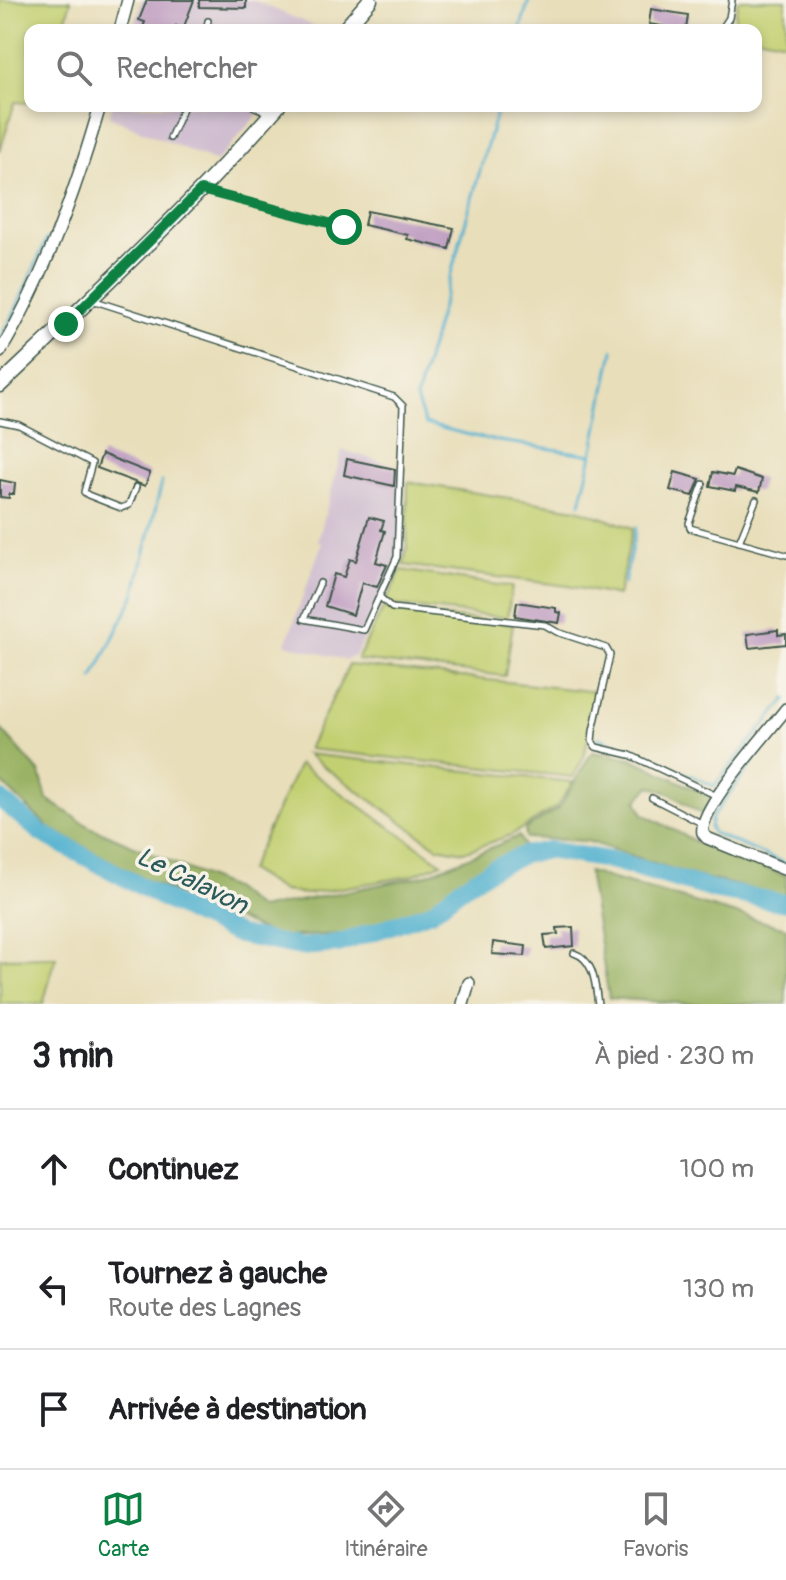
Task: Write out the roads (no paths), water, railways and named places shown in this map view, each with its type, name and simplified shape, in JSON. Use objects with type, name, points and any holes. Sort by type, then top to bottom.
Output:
[{"type":"street","points":[[122,24],[128,0]]},
{"type":"street","points":[[349,24],[370,0]]},
{"type":"street","points":[[0,352],[19,321],[58,230],[98,112]]},
{"type":"street","points":[[0,385],[201,190],[272,112]]},
{"type":"street","points":[[786,709],[718,797],[704,824],[703,833],[707,838],[786,870]]},
{"type":"street","points":[[463,1004],[469,983]]},
{"type":"lane","points":[[725,24],[732,0]]},
{"type":"lane","points":[[170,138],[181,112]]},
{"type":"lane","points":[[201,190],[344,227]]},
{"type":"lane","points":[[91,300],[394,397],[403,406],[397,557],[364,630],[304,619],[320,583]]},
{"type":"lane","points":[[0,421],[19,425],[92,463],[85,482],[84,492],[88,495],[121,508],[129,505],[136,487]]},
{"type":"lane","points":[[703,484],[690,528],[786,555]]},
{"type":"lane","points":[[739,542],[756,500]]},
{"type":"lane","points":[[380,597],[392,608],[545,625],[606,648],[610,655],[593,731],[592,741],[596,747],[630,755],[718,797]]},
{"type":"lane","points":[[652,798],[704,824]]},
{"type":"lane","points":[[574,953],[591,966],[598,1004]]},
{"type":"waterway","points":[[522,24],[529,0]]},
{"type":"waterway","points":[[496,112],[416,399],[425,424],[486,439],[592,455],[580,503]]},
{"type":"waterway","points":[[0,338],[47,239]]},
{"type":"waterway","points":[[592,455],[613,350]]},
{"type":"waterway","points":[[93,678],[134,596],[162,482]]},
{"type":"waterway","points":[[624,584],[636,528]]},
{"type":"waterway","points":[[599,738],[714,786],[786,699]]},
{"type":"waterway","points":[[786,718],[712,817],[710,827],[713,833],[786,864]]},
{"type":"waterway","name":"Le Calavon","points":[[0,799],[41,833],[187,911],[239,935],[301,947],[338,944],[431,912],[492,869],[523,855],[548,850],[614,861],[718,891],[786,903]]}]
